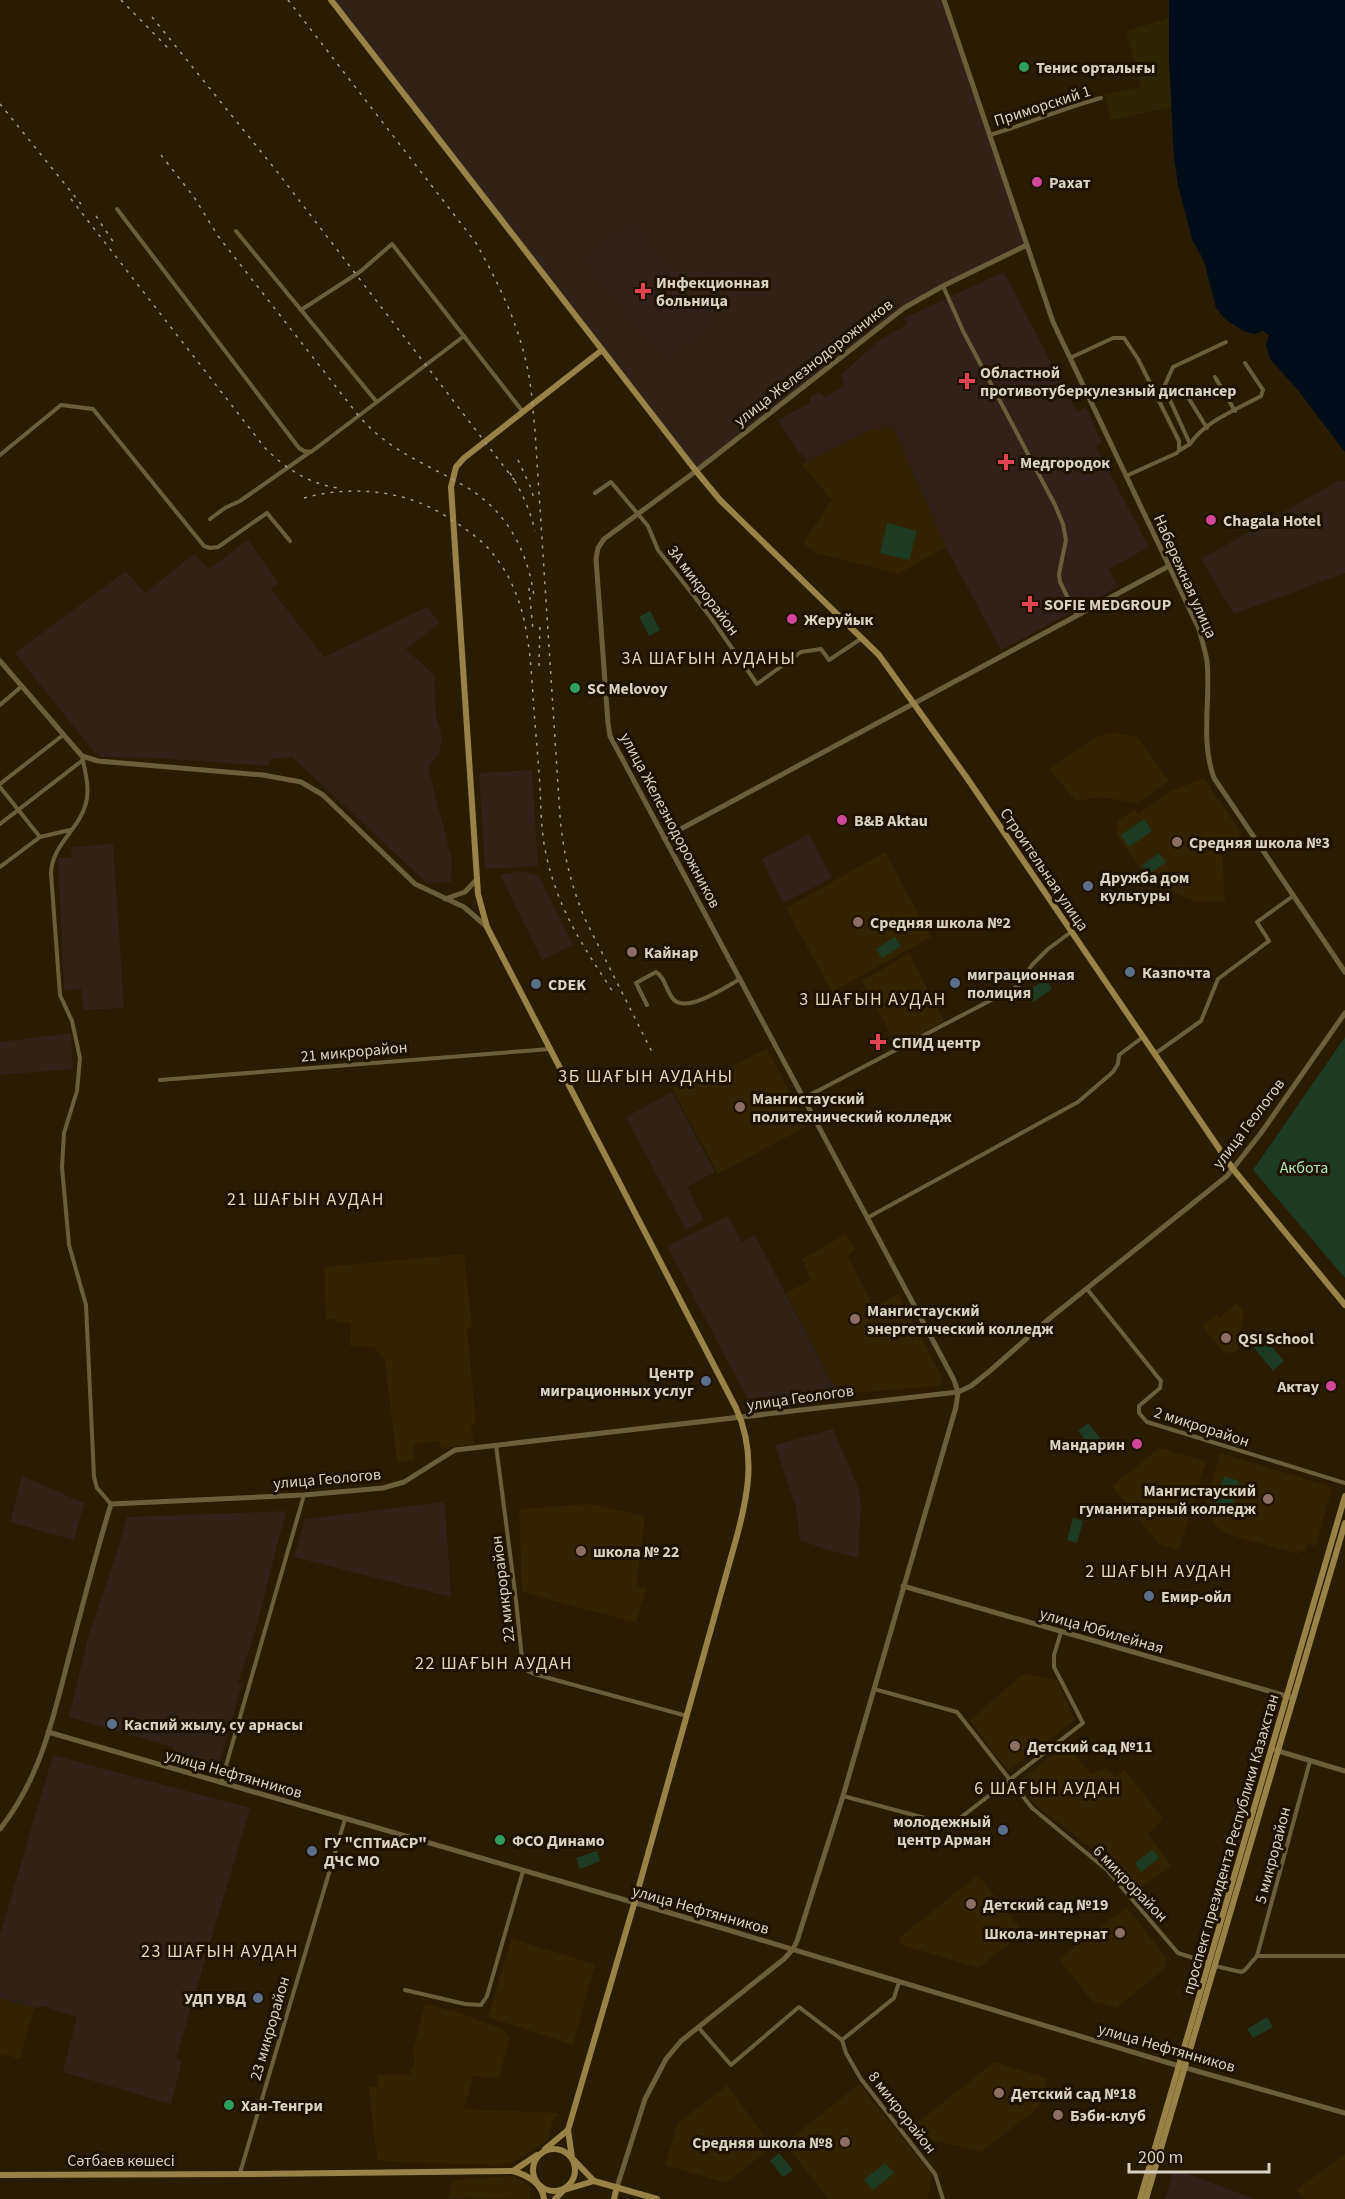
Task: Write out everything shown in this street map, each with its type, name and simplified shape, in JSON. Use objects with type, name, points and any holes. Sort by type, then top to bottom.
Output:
[{"type":"main road","name":"Строительная улица","points":[[332,0],[720,500],[879,655],[915,702],[1233,1169],[1345,1305]]},
{"type":"main road","points":[[555,2199],[569,2185],[575,2172],[568,2130],[688,1716],[748,1491],[749,1463],[741,1419],[487,927],[478,894],[451,487],[456,467],[464,458],[602,350]]},
{"type":"main road","name":"проспект президента Республики Казахстан","points":[[1140,2199],[1182,2066],[1275,1750],[1345,1496]]},
{"type":"main road","name":"проспект президента Республики Казахстан","points":[[1290,1697],[1345,1523]]},
{"type":"main road","name":"проспект президента Республики Казахстан","points":[[1146,2199],[1182,2066]]},
{"type":"main road","points":[[544,2199],[533,2176],[533,2163],[568,2130]]},
{"type":"main road","points":[[513,2170],[547,2150],[561,2150],[594,2181]]},
{"type":"main road","points":[[513,2170],[536,2181],[551,2192],[594,2181],[657,2199]]},
{"type":"main road","name":"Сәтбаев көшесі","points":[[0,2175],[513,2170]]},
{"type":"main road","points":[[614,2199],[617,2187]]},
{"type":"street","name":"Набережная улица","points":[[944,0],[1053,322],[1199,629],[1204,647],[1207,684],[1206,743],[1214,778],[1345,972]]},
{"type":"street","name":"Приморский 1","points":[[990,135],[1019,127],[1066,107],[1101,98]]},
{"type":"street","points":[[117,209],[299,448],[311,452]]},
{"type":"street","points":[[236,231],[376,401]]},
{"type":"street","points":[[301,310],[361,271],[392,244],[523,412]]},
{"type":"street","name":"улица Железнодорожников","points":[[958,1392],[954,1380],[741,978],[610,736],[596,559],[598,548],[604,539],[696,471],[904,308],[943,286],[1027,245]]},
{"type":"street","points":[[943,286],[963,332],[1063,524],[1066,540],[1059,574],[1060,582],[1077,616]]},
{"type":"street","points":[[210,519],[311,452],[464,336]]},
{"type":"street","points":[[1070,358],[1113,338],[1124,338],[1138,359],[1179,441],[1179,450]]},
{"type":"street","points":[[1190,444],[1164,387],[1173,367],[1226,342]]},
{"type":"street","points":[[1126,476],[1190,444],[1195,436],[1261,396],[1263,390],[1245,363]]},
{"type":"street","points":[[1215,377],[1235,411]]},
{"type":"street","points":[[1186,394],[1207,428]]},
{"type":"street","points":[[0,455],[58,406],[93,409],[204,546],[218,547],[267,513],[290,541]]},
{"type":"street","name":"3А микрорайон","points":[[595,493],[611,482],[652,533],[658,550],[711,618],[757,684],[801,652],[821,649],[829,660],[862,638]]},
{"type":"street","points":[[664,838],[1168,566]]},
{"type":"street","points":[[0,1830],[29,1786],[48,1732],[111,1504],[97,1488],[94,1477],[86,1305],[69,1245],[62,1167],[64,1133],[77,1091],[80,1058],[72,1022],[60,995],[51,873],[53,856],[79,819],[87,801],[86,780],[82,758],[1,663]]},
{"type":"street","points":[[0,705],[22,686]]},
{"type":"street","points":[[40,837],[0,785],[64,735]]},
{"type":"street","points":[[0,824],[82,758],[286,778],[301,782],[323,795],[410,880],[425,891],[472,912],[487,927]]},
{"type":"street","points":[[0,867],[40,837],[70,830]]},
{"type":"street","points":[[445,899],[465,892],[477,879]]},
{"type":"street","points":[[1156,1053],[1201,1021],[1218,979],[1269,940],[1257,922],[1293,896]]},
{"type":"street","points":[[804,1098],[1018,986],[1032,965],[1048,949],[1072,932]]},
{"type":"street","points":[[647,1005],[636,983],[656,972],[660,974],[673,998],[678,1002],[696,1002],[741,978]]},
{"type":"street","name":"улица Геологов","points":[[111,1504],[304,1495],[383,1488],[395,1486],[412,1478],[455,1450],[741,1419],[885,1399],[958,1392],[971,1386],[991,1370],[1233,1169],[1345,1013]]},
{"type":"street","points":[[867,1218],[1078,1102],[1113,1072],[1118,1064],[1119,1055],[1144,1036]]},
{"type":"street","name":"21 микрорайон","points":[[160,1080],[360,1062],[550,1049]]},
{"type":"street","name":"2 микрорайон","points":[[1087,1289],[1161,1381],[1160,1388],[1139,1406],[1139,1413],[1147,1422],[1345,1483]]},
{"type":"street","points":[[617,2187],[645,2099],[666,2059],[681,2041],[784,1959],[793,1949],[843,1796],[956,1407],[958,1392]]},
{"type":"street","name":"22 микрорайон","points":[[496,1444],[524,1666],[534,1674],[688,1716]]},
{"type":"street","points":[[221,1783],[304,1495]]},
{"type":"street","name":"улица Юбилейная","points":[[903,1586],[1290,1697]]},
{"type":"street","points":[[843,1796],[951,1825],[1083,1723],[1054,1667],[1054,1654],[1061,1632]]},
{"type":"street","name":"6 микрорайон","points":[[873,1689],[957,1712],[1032,1808],[1107,1870],[1178,1953],[1212,1964]]},
{"type":"street","name":"улица Нефтянников","points":[[48,1732],[1345,2113]]},
{"type":"street","points":[[1275,1750],[1345,1771]]},
{"type":"street","name":"5 микрорайон","points":[[1257,1956],[1310,1761]]},
{"type":"street","name":"23 микрорайон","points":[[241,2173],[345,1819]]},
{"type":"street","points":[[405,1990],[465,2004],[481,2005],[487,1995],[523,1871]]},
{"type":"street","points":[[1212,1964],[1241,1972],[1257,1956],[1345,1956]]},
{"type":"street","points":[[698,2027],[731,2065],[799,2007],[842,2040],[894,1998],[899,1982]]},
{"type":"street","name":"8 микрорайон","points":[[842,2040],[846,2053],[861,2079],[935,2174],[943,2199]]},
{"type":"shaded area","points":[[331,0],[946,0],[1027,245],[922,297],[696,471]]},
{"type":"shaded area","points":[[1169,0],[1345,0],[1345,452],[1297,389],[1270,359],[1266,345],[1269,335],[1263,331],[1255,334],[1243,331],[1225,319],[1216,308],[1204,261],[1192,239],[1178,185],[1174,158],[1169,59]]},
{"type":"shaded area","name":"Инфекционная больница","points":[[632,222],[664,263],[677,293],[688,294],[688,298],[692,295],[714,322],[667,358],[649,334],[646,336],[585,259]]},
{"type":"shaded area","name":"Медгородок","points":[[1004,272],[1077,412],[1086,407],[1102,443],[1096,447],[1149,547],[1109,569],[1118,587],[1001,650],[946,547],[893,427],[872,429],[802,465],[807,459],[799,453],[778,420],[810,403],[810,397],[819,392],[825,397],[844,386],[841,375],[877,342],[907,324],[904,318]]},
{"type":"shaded area","points":[[893,427],[946,547],[898,574],[816,553],[803,543],[832,500],[802,465],[872,429]]},
{"type":"shaded area","points":[[1340,480],[1345,481],[1345,573],[1234,614],[1201,559]]},
{"type":"shaded area","points":[[248,540],[279,584],[271,589],[324,657],[427,607],[440,623],[406,649],[434,675],[436,715],[442,738],[439,754],[428,767],[452,860],[451,882],[427,883],[292,757],[270,759],[269,766],[155,758],[102,757],[95,753],[15,653],[126,571],[145,593],[194,554],[209,569]]},
{"type":"shaded area","points":[[1113,732],[1137,737],[1169,781],[1137,803],[1100,797],[1076,801],[1049,769],[1098,736]]},
{"type":"shaded area","points":[[532,770],[538,866],[485,869],[479,773]]},
{"type":"shaded area","name":"Средняя школа №3","points":[[1204,778],[1242,834],[1222,849],[1225,902],[1194,901],[1151,884],[1117,835],[1118,821],[1135,809],[1138,814],[1173,790]]},
{"type":"shaded area","points":[[809,834],[832,878],[783,903],[762,859]]},
{"type":"shaded area","points":[[113,844],[124,1008],[84,1010],[81,989],[64,990],[58,858],[72,858],[71,847]]},
{"type":"shaded area","name":"Средняя школа №2","points":[[885,852],[931,937],[832,992],[786,908]]},
{"type":"shaded area","points":[[520,871],[539,876],[573,945],[542,960],[500,875]]},
{"type":"shaded area","points":[[909,953],[944,1021],[898,1047],[862,981]]},
{"type":"shaded area","points":[[71,1033],[73,1069],[0,1075],[0,1042]]},
{"type":"shaded area","name":"Мангистауский политехнический колледж","points":[[767,1048],[807,1126],[718,1174],[672,1088],[692,1078],[699,1084]]},
{"type":"shaded area","points":[[672,1092],[715,1172],[687,1187],[704,1220],[686,1230],[626,1117]]},
{"type":"shaded area","points":[[728,1216],[742,1242],[755,1235],[838,1394],[750,1404],[667,1246]]},
{"type":"shaded area","name":"Мангистауский энергетический колледж","points":[[846,1234],[855,1250],[847,1256],[874,1307],[898,1294],[943,1379],[941,1386],[838,1394],[786,1293],[811,1280],[802,1259]]},
{"type":"shaded area","points":[[464,1254],[472,1326],[467,1329],[476,1424],[471,1426],[474,1444],[441,1448],[439,1441],[413,1444],[414,1460],[397,1463],[385,1360],[374,1347],[350,1346],[351,1323],[335,1322],[336,1319],[326,1320],[324,1267]]},
{"type":"shaded area","name":"QSI School","points":[[1237,1303],[1244,1311],[1238,1349],[1235,1352],[1224,1353],[1202,1326],[1216,1315],[1219,1318]]},
{"type":"shaded area","points":[[833,1429],[858,1488],[861,1503],[858,1558],[800,1540],[796,1507],[775,1445]]},
{"type":"shaded area","points":[[1159,1448],[1206,1461],[1179,1550],[1159,1544],[1112,1486]]},
{"type":"shaded area","name":"Мангистауский гуманитарный колледж","points":[[1220,1453],[1332,1487],[1316,1546],[1308,1544],[1305,1552],[1300,1550],[1298,1554],[1223,1533],[1203,1511]]},
{"type":"shaded area","points":[[22,1476],[84,1503],[74,1540],[10,1522]]},
{"type":"shaded area","points":[[443,1502],[451,1597],[294,1557],[305,1519]]},
{"type":"shaded area","name":"школа № 22","points":[[589,1504],[645,1516],[636,1586],[646,1588],[636,1623],[522,1592],[519,1509]]},
{"type":"shaded area","points":[[286,1511],[256,1628],[238,1683],[242,1684],[218,1769],[181,1758],[182,1753],[174,1751],[174,1747],[69,1717],[88,1637],[127,1517]]},
{"type":"shaded area","name":"Детский сад №11","points":[[1023,1674],[1057,1680],[1075,1720],[1008,1771],[970,1720]]},
{"type":"shaded area","points":[[1066,1744],[1091,1774],[1106,1768],[1115,1777],[1125,1770],[1163,1819],[1148,1834],[1171,1866],[1136,1891],[1118,1869],[1034,1804],[1018,1782]]},
{"type":"shaded area","points":[[53,1755],[250,1808],[176,2058],[182,2061],[171,2104],[63,2072],[77,2017],[43,2006],[34,2008],[0,1998],[0,1935]]},
{"type":"shaded area","name":"Детский сад №19","points":[[978,1875],[1023,1932],[979,1968],[902,1945],[899,1938]]},
{"type":"shaded area","name":"Школа-интернат","points":[[1127,1907],[1167,1959],[1164,1969],[1116,2008],[1092,2001],[1059,1959]]},
{"type":"shaded area","points":[[511,1939],[595,1964],[573,2045],[488,2017]]},
{"type":"shaded area","points":[[0,1998],[34,2008],[20,2059],[2,2054],[0,2060]]},
{"type":"shaded area","points":[[425,2004],[457,2012],[500,2028],[510,2036],[499,2078],[473,2076],[464,2109],[559,2113],[552,2123],[548,2140],[514,2162],[499,2165],[378,2160],[369,2086],[378,2087],[377,2075],[411,2075],[410,2068],[415,2067],[413,2050]]},
{"type":"shaded area","name":"Детский сад №18","points":[[994,2062],[1047,2078],[1039,2107],[981,2152],[929,2139],[917,2123]]},
{"type":"shaded area","name":"Средняя школа №8","points":[[859,2084],[932,2175],[928,2199],[828,2199],[785,2143]]},
{"type":"shaded area","points":[[727,2085],[772,2147],[726,2183],[665,2165],[677,2124]]},
{"type":"shaded area","points":[[1345,2154],[1345,2199],[1304,2199],[1296,2190]]},
{"type":"shaded area","points":[[1174,2169],[1255,2199],[1165,2199]]},
{"type":"shaded area","points":[[513,2176],[525,2182],[531,2189],[529,2199],[448,2198],[453,2180]]},
{"type":"green space","points":[[887,523],[917,531],[909,560],[880,553]]},
{"type":"green space","points":[[650,611],[660,630],[649,636],[639,617]]},
{"type":"green space","points":[[1144,819],[1152,831],[1129,847],[1121,835]]},
{"type":"green space","points":[[1159,853],[1166,862],[1149,874],[1142,865]]},
{"type":"green space","points":[[895,937],[901,946],[882,958],[876,949]]},
{"type":"green space","points":[[1046,979],[1052,989],[1033,1002],[1026,992]]},
{"type":"green space","name":"Акбота","points":[[1345,1037],[1345,1278],[1253,1170]]},
{"type":"green space","points":[[1265,1339],[1284,1361],[1273,1371],[1254,1348]]},
{"type":"green space","points":[[1088,1423],[1102,1440],[1092,1447],[1078,1431]]},
{"type":"green space","points":[[1224,1476],[1239,1481],[1230,1513],[1214,1509]]},
{"type":"green space","points":[[1073,1518],[1083,1521],[1077,1543],[1067,1540]]},
{"type":"green space","points":[[1153,1849],[1159,1858],[1141,1872],[1135,1863]]},
{"type":"green space","points":[[597,1851],[600,1861],[580,1869],[576,1858]]},
{"type":"green space","points":[[1267,2017],[1273,2027],[1253,2038],[1247,2029]]},
{"type":"green space","points":[[779,2153],[793,2170],[783,2177],[770,2161]]},
{"type":"green space","points":[[885,2163],[894,2173],[873,2190],[864,2180]]},
{"type":"sand","points":[[1169,18],[1172,107],[1111,120],[1104,94],[1141,87],[1126,31]]},
{"type":"railway","points":[[121,0],[168,48]]},
{"type":"railway","points":[[288,0],[476,243],[514,321],[529,378],[535,431],[563,843],[572,881],[585,919],[652,1052]]},
{"type":"railway","points":[[152,17],[275,169],[515,481]]},
{"type":"railway","points":[[0,104],[81,204]]},
{"type":"railway","points":[[161,155],[194,197],[218,236],[358,415],[394,447],[461,484],[490,505],[502,517],[526,562],[534,596]]},
{"type":"railway","points":[[71,199],[265,448],[307,479],[338,488]]},
{"type":"railway","points":[[96,216],[114,243]]},
{"type":"railway","points":[[518,460],[534,499]]},
{"type":"railway","points":[[510,473],[525,501],[535,531]]},
{"type":"railway","points":[[304,498],[358,491],[376,492],[412,500],[444,515],[467,530],[481,541],[499,562],[516,593],[525,626],[532,679],[542,829],[551,874],[573,927],[613,992]]},
{"type":"railway","points":[[529,588],[533,630]]},
{"type":"railway","points":[[539,666],[540,623]]},
{"type":"place","name":"Тенис орталығы","points":[[1024,67]]},
{"type":"place","name":"Рахат","points":[[1037,182]]},
{"type":"place","name":"Инфекционная больница","points":[[643,291]]},
{"type":"place","name":"Областной противотуберкулезный диспансер","points":[[967,381]]},
{"type":"place","name":"Медгородок","points":[[1006,462]]},
{"type":"place","name":"Chagala Hotel","points":[[1211,520]]},
{"type":"place","name":"SOFIE MEDGROUP","points":[[1030,604]]},
{"type":"place","name":"Жеруйык","points":[[792,619]]},
{"type":"place","name":"SC Melovoy","points":[[575,688]]},
{"type":"place","name":"B&B Aktau","points":[[842,820]]},
{"type":"place","name":"Средняя школа №3","points":[[1177,842]]},
{"type":"place","name":"Дружба дом культуры","points":[[1088,886]]},
{"type":"place","name":"Средняя школа №2","points":[[858,922]]},
{"type":"place","name":"Кайнар","points":[[632,952]]},
{"type":"place","name":"Казпочта","points":[[1130,972]]},
{"type":"place","name":"миграционная полиция","points":[[955,983]]},
{"type":"place","name":"CDEK","points":[[536,984]]},
{"type":"place","name":"СПИД центр","points":[[878,1042]]},
{"type":"place","name":"Мангистауский политехнический колледж","points":[[740,1107]]},
{"type":"place","name":"Мангистауский энергетический колледж","points":[[855,1319]]},
{"type":"place","name":"QSI School","points":[[1226,1338]]},
{"type":"place","name":"Центр миграционных услуг","points":[[706,1381]]},
{"type":"place","name":"Актау","points":[[1331,1386]]},
{"type":"place","name":"Мандарин","points":[[1137,1444]]},
{"type":"place","name":"Мангистауский гуманитарный колледж","points":[[1268,1499]]},
{"type":"place","name":"школа № 22","points":[[581,1551]]},
{"type":"place","name":"Емир-ойл","points":[[1149,1596]]},
{"type":"place","name":"Каспий жылу, су арнасы","points":[[112,1724]]},
{"type":"place","name":"Детский сад №11","points":[[1015,1746]]},
{"type":"place","name":"молодежный центр Арман","points":[[1003,1830]]},
{"type":"place","name":"ФСО Динамо","points":[[500,1840]]},
{"type":"place","name":"ГУ \"СПТиАСР\" ДЧС МО","points":[[312,1851]]},
{"type":"place","name":"Детский сад №19","points":[[971,1904]]},
{"type":"place","name":"Школа-интернат","points":[[1120,1933]]},
{"type":"place","name":"УДП УВД","points":[[258,1998]]},
{"type":"place","name":"Детский сад №18","points":[[999,2093]]},
{"type":"place","name":"Хан-Тенгри","points":[[229,2105]]},
{"type":"place","name":"Бэби-клуб","points":[[1058,2115]]},
{"type":"place","name":"Средняя школа №8","points":[[845,2142]]},
{"type":"district","name":"3А ШАҒЫН АУДАНЫ","points":[[709,658]]},
{"type":"district","name":"3 ШАҒЫН АУДАН","points":[[873,999]]},
{"type":"district","name":"3Б ШАҒЫН АУДАНЫ","points":[[646,1076]]},
{"type":"district","name":"21 ШАҒЫН АУДАН","points":[[306,1199]]},
{"type":"district","name":"2 ШАҒЫН АУДАН","points":[[1159,1571]]},
{"type":"district","name":"22 ШАҒЫН АУДАН","points":[[494,1663]]},
{"type":"district","name":"6 ШАҒЫН АУДАН","points":[[1048,1788]]},
{"type":"district","name":"23 ШАҒЫН АУДАН","points":[[220,1951]]}]
